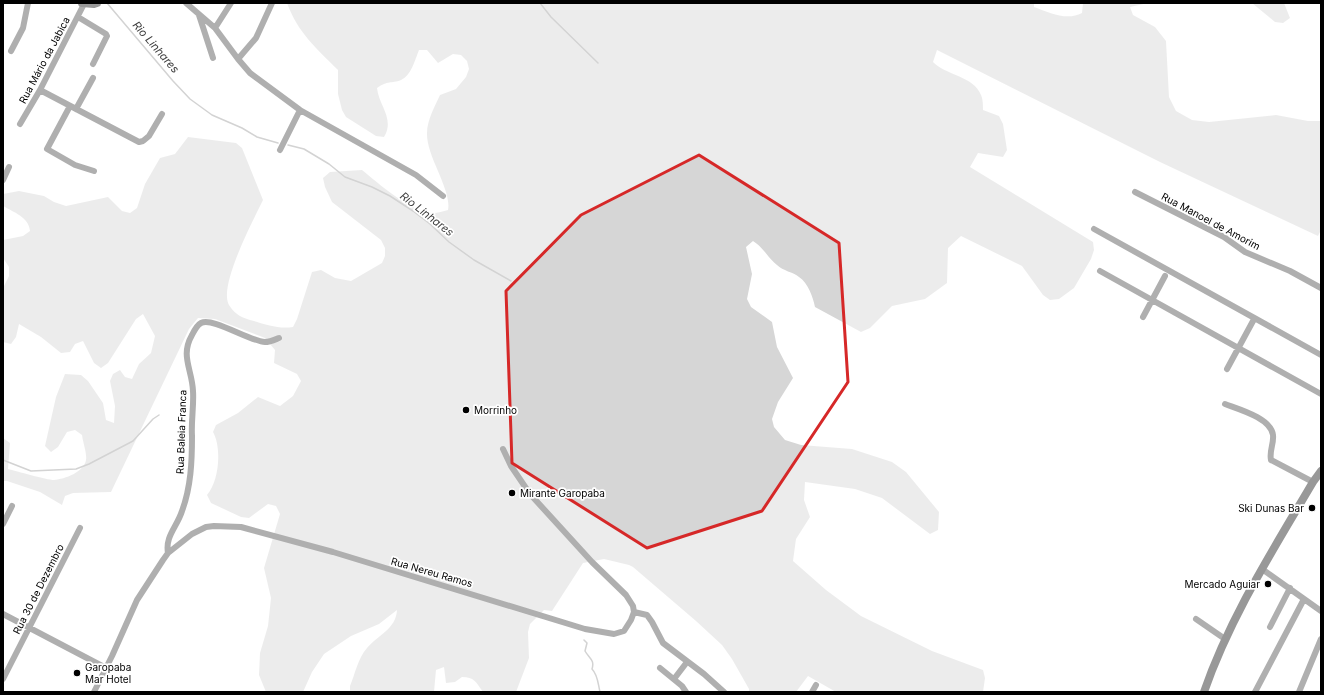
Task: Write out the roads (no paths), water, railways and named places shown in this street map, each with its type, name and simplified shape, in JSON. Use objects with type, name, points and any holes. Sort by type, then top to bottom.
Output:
[{"type":"main road","points":[[83,3],[97,3]]},
{"type":"main road","points":[[1204,692],[1225,639],[1241,606],[1313,482],[1321,471]]},
{"type":"street","points":[[11,51],[23,28],[28,3]]},
{"type":"street","name":"Rua Mário da Jabica","points":[[20,124],[40,90],[78,17],[83,3]]},
{"type":"street","points":[[187,3],[215,28],[250,73],[300,110],[416,175],[443,196]]},
{"type":"street","points":[[215,28],[231,3]]},
{"type":"street","points":[[238,59],[256,38],[272,3]]},
{"type":"street","points":[[198,13],[213,58]]},
{"type":"street","points":[[78,17],[107,36],[92,64]]},
{"type":"street","points":[[93,78],[47,149],[75,165],[94,171]]},
{"type":"street","points":[[40,90],[139,142],[143,141],[149,136],[162,114]]},
{"type":"street","points":[[280,150],[300,110]]},
{"type":"street","points":[[3,180],[10,167]]},
{"type":"street","name":"Rua Manoel de Amorim","points":[[1135,192],[1224,237],[1245,252],[1290,271],[1321,288]]},
{"type":"street","points":[[1094,229],[1321,355]]},
{"type":"street","points":[[1100,271],[1321,394]]},
{"type":"street","points":[[1143,317],[1165,276]]},
{"type":"street","points":[[1227,369],[1253,321]]},
{"type":"street","name":"Rua Baleia Franca","points":[[168,553],[168,538],[183,511],[191,472],[191,422],[193,392],[186,350],[188,342],[196,328],[201,323],[206,322],[217,324],[260,341],[269,342],[279,338]]},
{"type":"street","points":[[1225,404],[1254,414],[1267,424],[1273,434],[1270,456],[1271,460],[1313,482]]},
{"type":"street","points":[[503,449],[530,494],[592,562],[626,595],[633,606],[634,612],[646,615],[652,622],[663,643],[710,678],[724,692]]},
{"type":"street","points":[[3,524],[12,506]]},
{"type":"street","name":"Rua Nereu Ramos","points":[[94,692],[137,600],[148,581],[168,553],[198,530],[214,526],[235,526],[334,552],[585,629],[614,634],[620,633],[628,627],[634,612]]},
{"type":"street","name":"Rua 30 de Dezembro","points":[[3,679],[80,528]]},
{"type":"street","points":[[1262,569],[1321,611]]},
{"type":"street","points":[[1270,627],[1290,588]]},
{"type":"street","points":[[1255,692],[1304,599]]},
{"type":"street","points":[[3,614],[106,668]]},
{"type":"street","points":[[1196,619],[1225,639]]},
{"type":"street","points":[[1299,692],[1321,639]]},
{"type":"street","points":[[674,679],[687,662]]},
{"type":"street","points":[[660,668],[682,686],[686,692]]},
{"type":"street","points":[[812,692],[816,685]]},
{"type":"waterway","name":"Rio Linhares","points":[[107,3],[190,99],[212,115],[242,128],[257,137],[278,143]]},
{"type":"waterway","points":[[540,3],[551,17],[598,63]]},
{"type":"waterway","name":"Rio Linhares","points":[[288,145],[304,149],[329,164],[345,177],[372,187],[390,196],[413,211],[430,224],[449,242],[474,260],[511,281]]},
{"type":"waterway","points":[[3,460],[31,471],[76,469],[89,464],[133,441],[153,419],[159,415]]},
{"type":"waterway","points":[[584,640],[587,643],[585,651],[593,663],[592,669],[597,677],[600,692]]},
{"type":"place","name":"Morrinho","points":[[466,410]]},
{"type":"place","name":"Mirante Garopaba","points":[[512,493]]},
{"type":"place","name":"Ski Dunas Bar","points":[[1312,508]]},
{"type":"place","name":"Mercado Aguiar","points":[[1268,584]]},
{"type":"place","name":"Garopaba Mar Hotel","points":[[77,673]]}]
